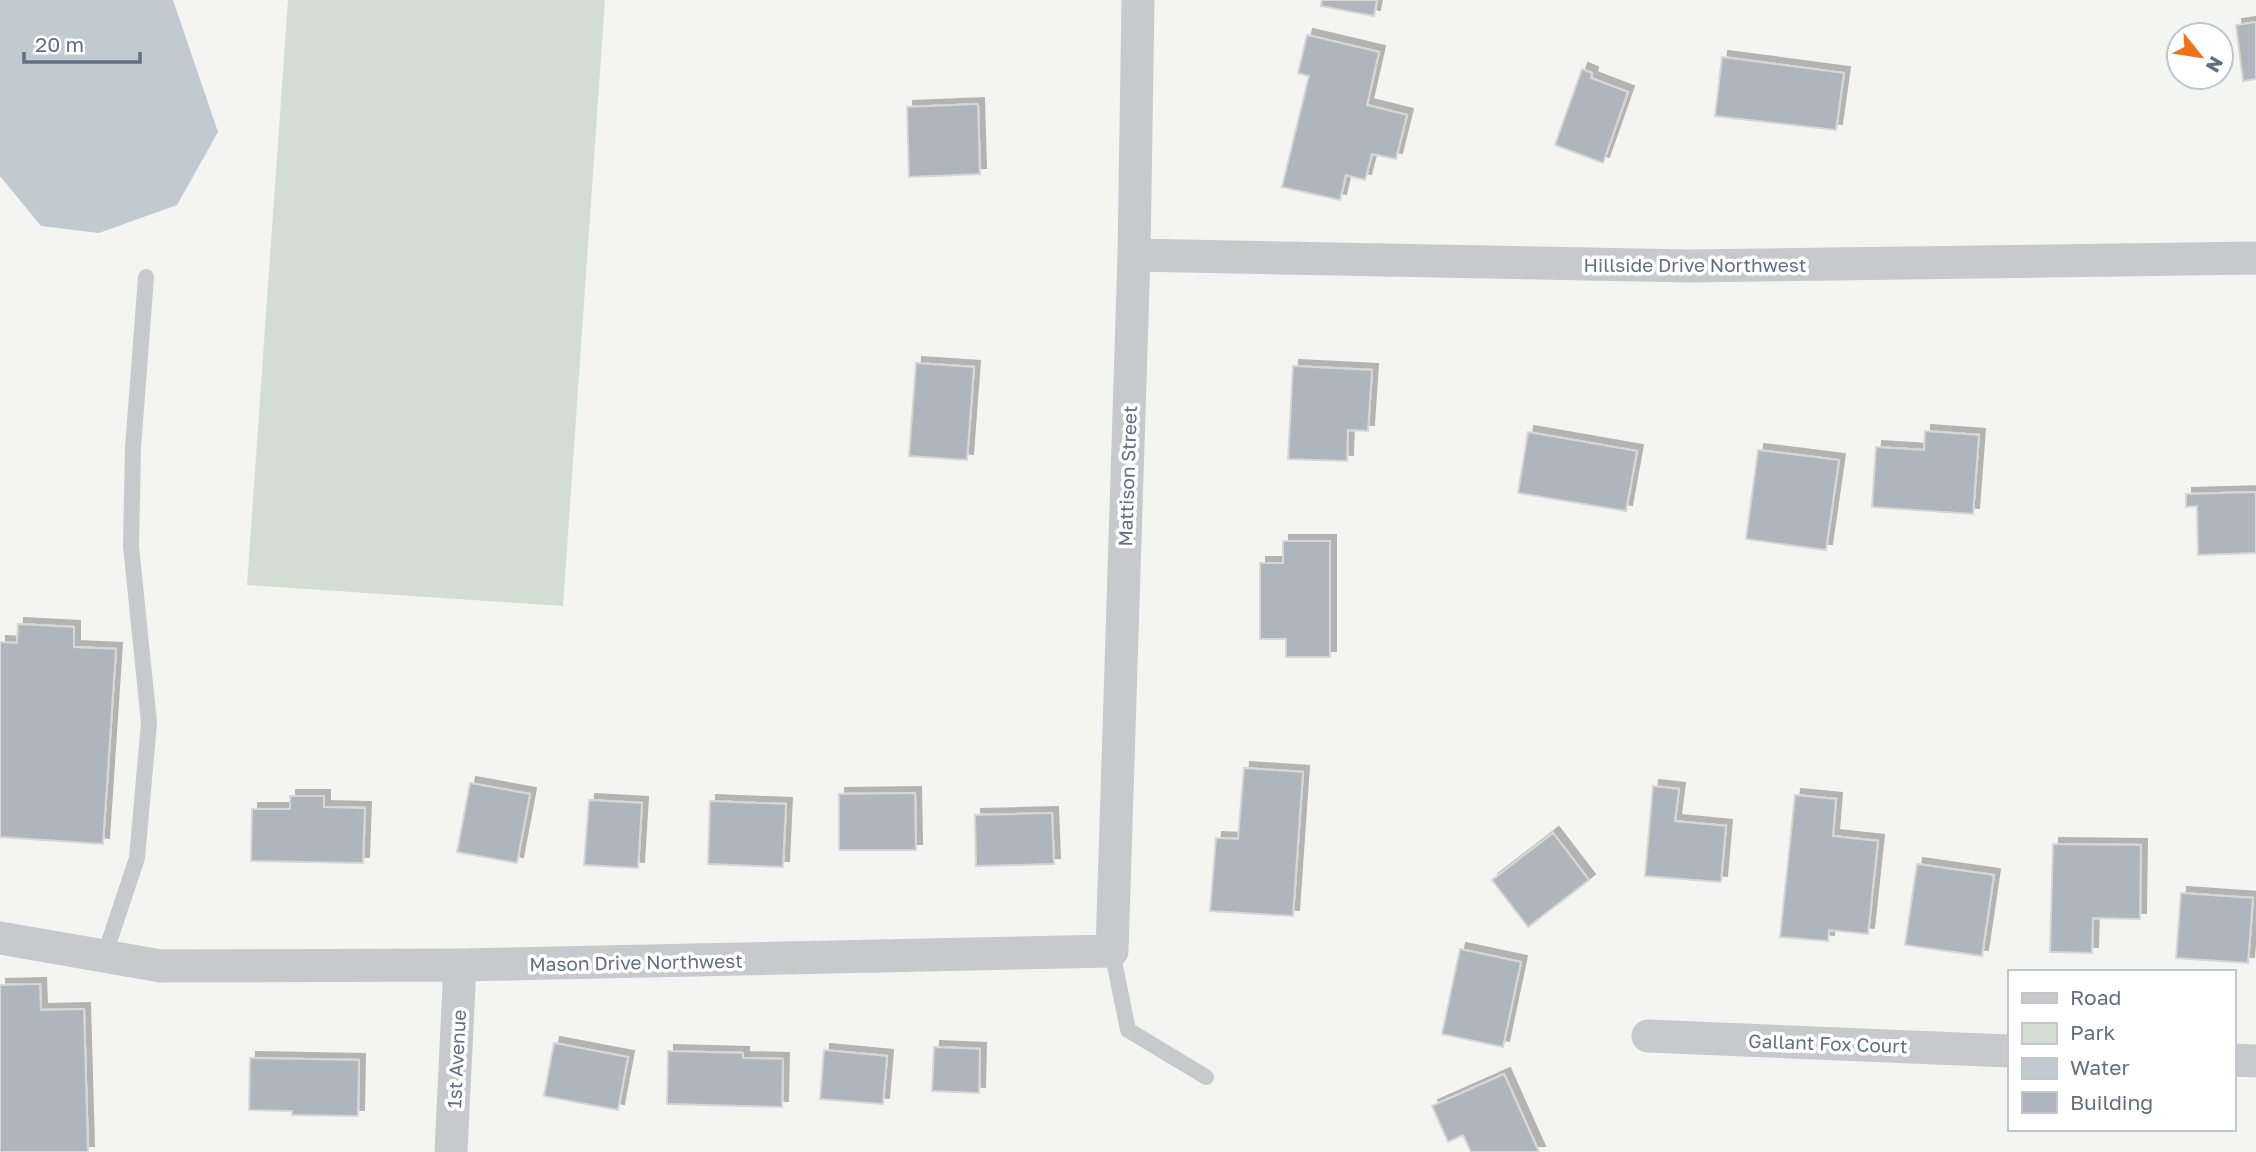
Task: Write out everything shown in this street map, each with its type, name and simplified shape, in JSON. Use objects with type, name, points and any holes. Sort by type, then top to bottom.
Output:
[{"type":"street","name":"Mattison Street","points":[[1112,951],[1134,255],[1138,0]]},
{"type":"street","name":"Hillside Drive Northwest","points":[[1134,255],[1690,266],[2256,258]]},
{"type":"street","name":"Mason Drive Northwest","points":[[29,943],[161,966],[460,965],[1112,951]]},
{"type":"street","name":"1st Avenue","points":[[451,1152],[460,965]]},
{"type":"street","name":"Gallant Fox Court","points":[[1648,1036],[2008,1051]]},
{"type":"street","points":[[2235,1060],[2256,1061]]},
{"type":"lane","points":[[104,957],[137,858],[149,723],[131,546],[133,448],[146,277]]},
{"type":"lane","points":[[1112,951],[1128,1030],[1206,1077]]},
{"type":"green space","points":[[288,0],[605,0],[563,606],[247,585]]},
{"type":"water","points":[[0,0],[173,0],[218,132],[177,205],[99,233],[41,226],[0,176]]},
{"type":"building","points":[[1322,0],[1377,0],[1374,16],[1321,6]]},
{"type":"building","points":[[2256,22],[2256,79],[2243,81],[2236,25]]},
{"type":"building","points":[[1307,35],[1379,52],[1367,105],[1407,115],[1396,159],[1372,154],[1365,180],[1346,175],[1340,200],[1282,187],[1309,76],[1298,73]]},
{"type":"building","points":[[1722,57],[1844,73],[1836,130],[1715,116]]},
{"type":"building","points":[[1582,69],[1592,73],[1591,78],[1628,92],[1603,163],[1555,145]]},
{"type":"building","points":[[978,104],[980,174],[909,177],[907,107]]},
{"type":"building","points":[[916,363],[974,367],[967,460],[909,456]]},
{"type":"building","points":[[1293,366],[1372,370],[1368,431],[1348,430],[1347,461],[1288,459]]},
{"type":"building","points":[[1925,431],[1979,435],[1973,514],[1872,507],[1876,447],[1924,450]]},
{"type":"building","points":[[1528,432],[1637,451],[1626,511],[1518,493]]},
{"type":"building","points":[[1758,450],[1839,460],[1826,550],[1746,539]]},
{"type":"building","points":[[2256,492],[2256,553],[2198,555],[2197,506],[2186,507],[2186,494]]},
{"type":"building","points":[[1283,541],[1330,541],[1330,657],[1286,657],[1286,639],[1260,639],[1260,563],[1283,563]]},
{"type":"building","points":[[18,624],[74,627],[74,647],[116,649],[103,844],[0,837],[0,642],[17,643]]},
{"type":"building","points":[[1244,768],[1303,772],[1293,916],[1210,911],[1216,838],[1238,839]]},
{"type":"building","points":[[470,783],[530,794],[517,863],[457,852]]},
{"type":"building","points":[[1653,786],[1679,789],[1675,821],[1726,826],[1721,882],[1645,876]]},
{"type":"building","points":[[915,793],[916,850],[839,850],[839,794]]},
{"type":"building","points":[[1795,795],[1836,799],[1833,836],[1878,841],[1868,934],[1829,930],[1828,941],[1780,937]]},
{"type":"building","points":[[290,796],[324,796],[324,807],[365,808],[363,863],[251,861],[252,809],[290,809]]},
{"type":"building","points":[[589,800],[642,803],[638,868],[584,865]]},
{"type":"building","points":[[710,801],[786,804],[783,867],[708,864]]},
{"type":"building","points":[[1052,813],[1054,864],[976,866],[975,815]]},
{"type":"building","points":[[1553,833],[1589,880],[1528,927],[1492,880]]},
{"type":"building","points":[[2053,844],[2141,845],[2140,919],[2093,918],[2092,953],[2050,952]]},
{"type":"building","points":[[1917,864],[1994,875],[1982,956],[1905,945]]},
{"type":"building","points":[[2181,893],[2253,898],[2248,963],[2176,958]]},
{"type":"building","points":[[1460,949],[1521,962],[1503,1047],[1442,1034]]},
{"type":"building","points":[[40,984],[41,1010],[84,1009],[88,1152],[0,1152],[0,985]]},
{"type":"building","points":[[554,1043],[628,1057],[618,1110],[544,1096]]},
{"type":"building","points":[[934,1047],[980,1049],[979,1093],[932,1091]]},
{"type":"building","points":[[824,1050],[887,1056],[883,1104],[820,1099]]},
{"type":"building","points":[[668,1051],[743,1053],[743,1058],[783,1059],[782,1107],[667,1104]]},
{"type":"building","points":[[250,1058],[359,1060],[358,1116],[292,1115],[292,1111],[249,1110]]},
{"type":"building","points":[[1504,1074],[1539,1152],[1471,1152],[1463,1135],[1448,1142],[1432,1106]]}]
